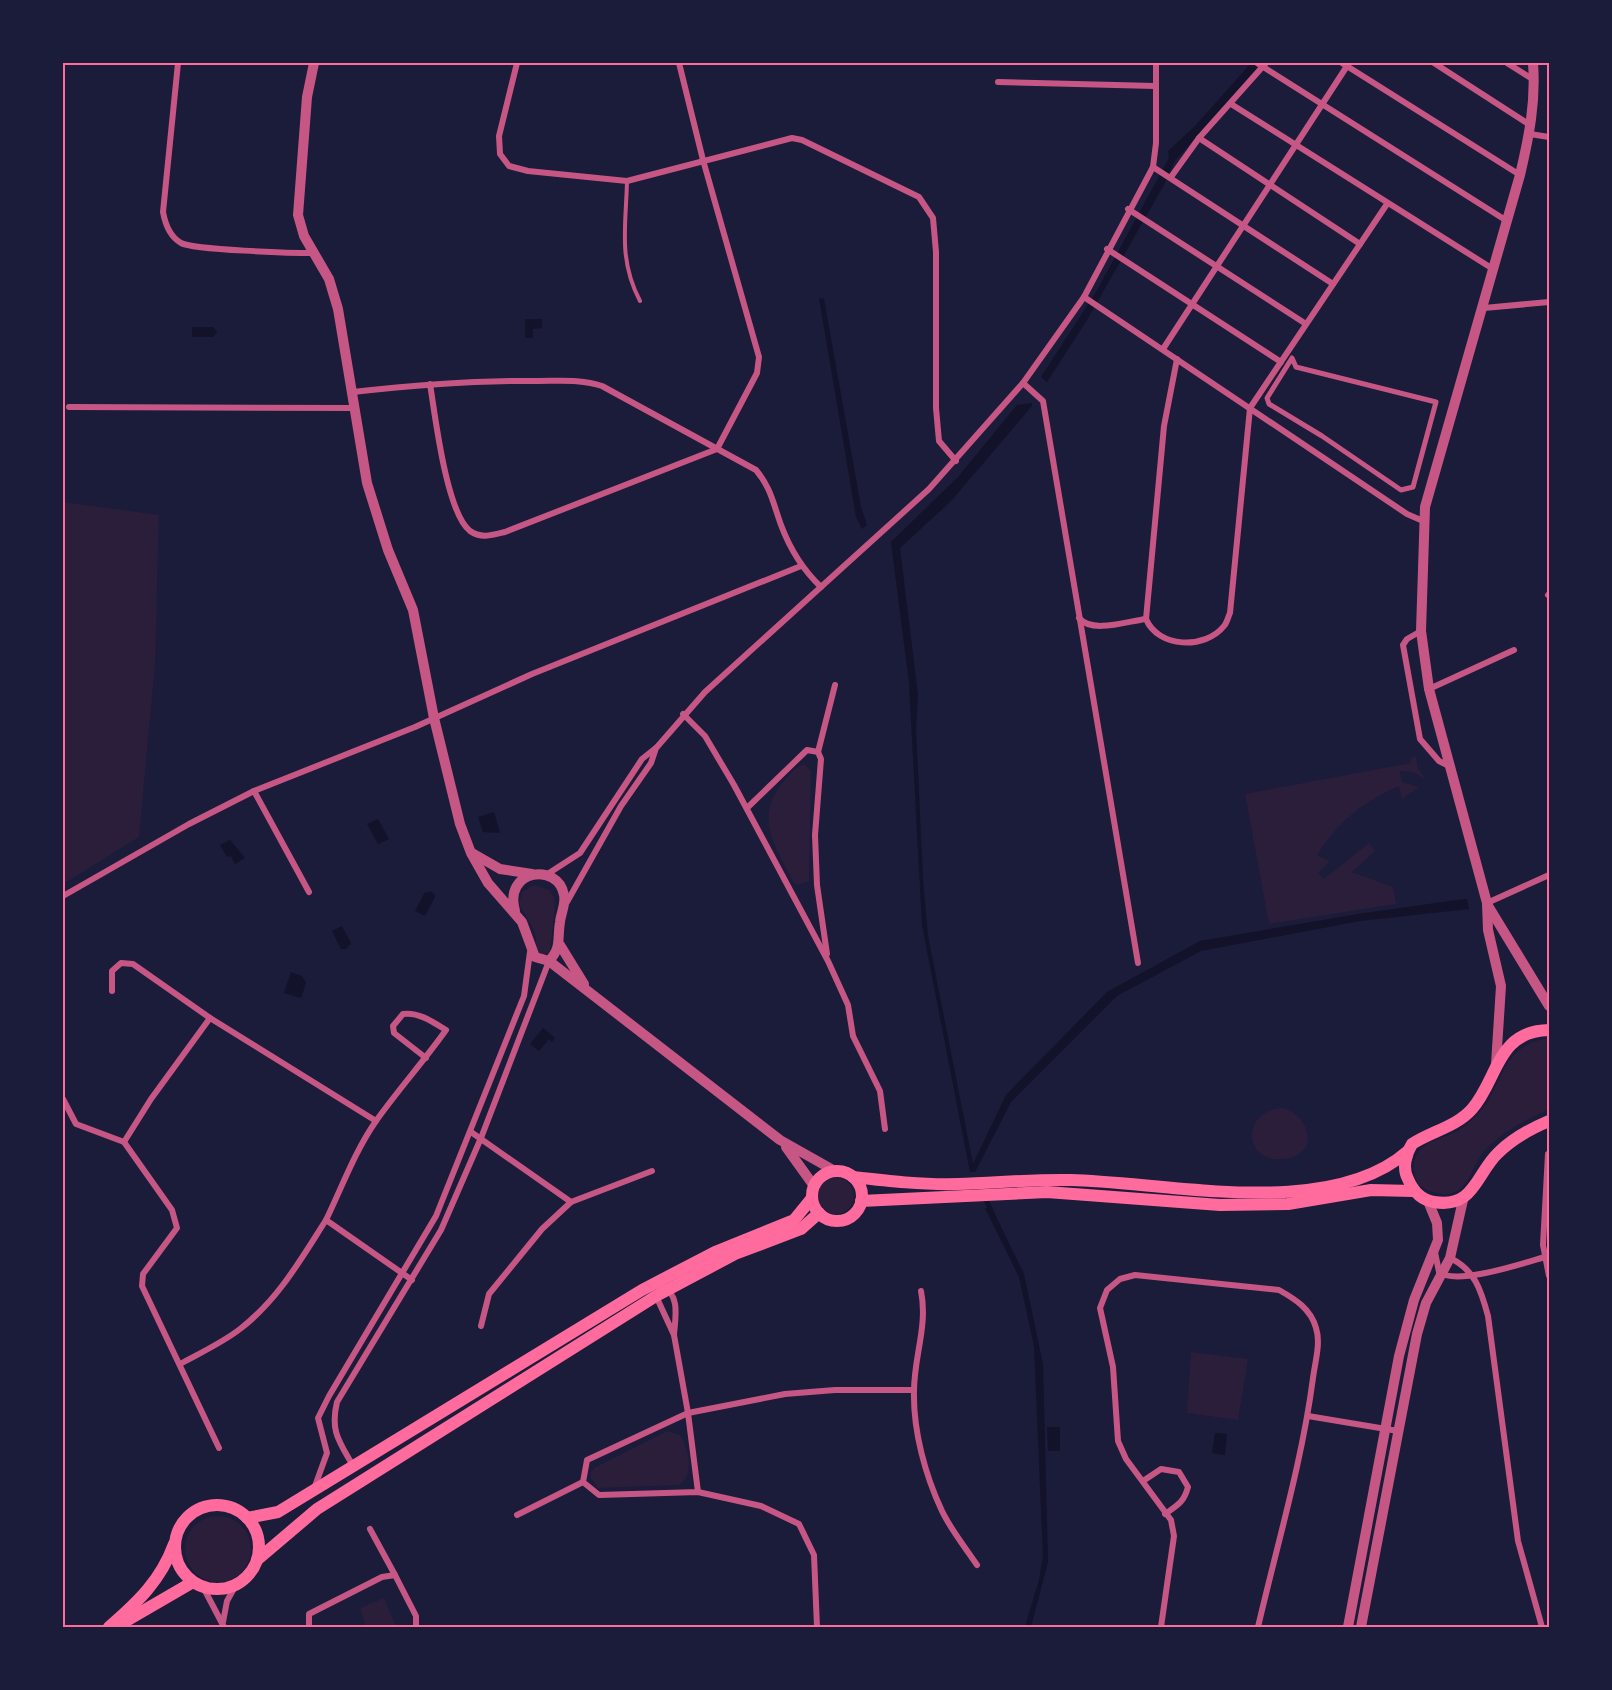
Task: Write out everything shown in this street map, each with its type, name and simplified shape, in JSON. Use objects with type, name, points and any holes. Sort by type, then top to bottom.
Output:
[{"type":"main road","points":[[861,1201],[961,1190],[993,1181],[1102,1182],[1206,1193],[1281,1191],[1358,1178],[1397,1161],[1423,1137],[1453,1125],[1472,1109],[1483,1094],[1496,1064],[1511,1044],[1526,1036],[1549,1030]]},
{"type":"main road","points":[[247,1518],[278,1512],[313,1492],[642,1290],[715,1252],[794,1220],[822,1176],[834,1171],[854,1177],[997,1194],[1067,1192],[1220,1205],[1288,1204],[1371,1190],[1413,1191],[1428,1200],[1450,1203],[1463,1200],[1497,1154],[1517,1137],[1549,1121]]},
{"type":"main road","points":[[1408,1151],[1406,1176],[1413,1191]]},
{"type":"main road","points":[[813,1192],[819,1213],[830,1220],[844,1220],[855,1213],[861,1201],[860,1186],[854,1177]]},
{"type":"main road","points":[[176,1540],[178,1563],[198,1584],[214,1589],[236,1585],[252,1570],[257,1560],[306,1516],[662,1290],[735,1254],[801,1229],[819,1213]]},
{"type":"main road","points":[[339,1497],[354,1467]]},
{"type":"main road","points":[[109,1627],[150,1589],[166,1567],[188,1517],[211,1506],[224,1506],[247,1518],[258,1537],[257,1560]]},
{"type":"main road","points":[[116,1627],[198,1584]]},
{"type":"street","points":[[178,63],[163,212],[172,236],[186,244],[280,253],[315,253]]},
{"type":"street","points":[[314,63],[307,97],[298,206],[304,236],[329,279],[342,323],[372,502],[413,610],[434,717],[460,824],[471,853],[488,883],[515,911],[525,929],[535,957],[549,961],[588,989],[780,1140],[834,1171]]},
{"type":"street","points":[[517,63],[499,136],[500,154],[509,166],[528,171],[627,181],[792,138],[802,140],[919,197],[933,218],[936,252],[936,408],[939,441],[956,461]]},
{"type":"street","points":[[430,384],[444,470],[461,518],[470,531],[485,537],[505,532],[717,448],[757,373],[759,357],[703,160],[679,63]]},
{"type":"street","points":[[546,875],[580,853],[642,759],[657,747],[683,714],[873,542],[956,461],[1023,383],[1084,297],[1128,209],[1153,167],[1156,142],[1156,63]]},
{"type":"street","points":[[1434,63],[1530,130],[1549,137]]},
{"type":"street","points":[[1507,63],[1534,80]]},
{"type":"street","points":[[1496,1064],[1501,986],[1488,930],[1487,903],[1429,688],[1421,631],[1423,521],[1425,507],[1484,308],[1520,175],[1530,130],[1533,63]]},
{"type":"street","points":[[1171,177],[1199,138],[1231,104],[1262,64],[1507,222]]},
{"type":"street","points":[[1163,349],[1346,64],[1520,175]]},
{"type":"street","points":[[998,82],[1155,86]]},
{"type":"street","points":[[1231,104],[1493,270]]},
{"type":"street","points":[[1199,138],[1360,244]]},
{"type":"street","points":[[1153,167],[1333,284]]},
{"type":"street","points":[[1177,359],[1164,426],[1146,619],[1149,626],[1161,637],[1176,642],[1205,638],[1224,626],[1230,613],[1250,408],[1387,204]]},
{"type":"street","points":[[1128,209],[1306,324]]},
{"type":"street","points":[[1107,249],[1281,362]]},
{"type":"street","points":[[1084,297],[1407,514],[1423,521]]},
{"type":"street","points":[[1484,308],[1549,302]]},
{"type":"street","points":[[1292,358],[1296,367],[1436,402],[1416,483],[1404,491],[1267,402],[1292,358]]},
{"type":"street","points":[[353,392],[430,384],[502,381],[588,382],[756,470],[768,484],[782,527],[801,566],[821,587]]},
{"type":"street","points":[[1023,383],[1043,401],[1138,963]]},
{"type":"street","points":[[69,406],[356,408]]},
{"type":"street","points":[[63,896],[179,829],[254,791],[532,674],[801,566]]},
{"type":"street","points":[[1079,617],[1087,624],[1096,626],[1146,619]]},
{"type":"street","points":[[1421,631],[1407,639],[1403,645],[1420,739],[1439,761],[1449,766]]},
{"type":"street","points":[[1429,688],[1514,650]]},
{"type":"street","points":[[828,961],[817,885],[815,835],[821,759],[818,752],[835,685]]},
{"type":"street","points":[[683,714],[705,736],[747,808],[828,961],[848,1005],[853,1036],[879,1091],[885,1129]]},
{"type":"street","points":[[588,989],[560,945],[560,921],[564,906],[621,806],[651,763],[657,747]]},
{"type":"street","points":[[747,808],[807,750],[818,752]]},
{"type":"street","points":[[254,791],[309,892]]},
{"type":"street","points":[[471,853],[500,869],[553,878],[563,889],[564,906]]},
{"type":"street","points":[[515,911],[512,897],[515,886],[534,874]]},
{"type":"street","points":[[1487,903],[1549,874]]},
{"type":"street","points":[[1487,903],[1549,1006]]},
{"type":"street","points":[[354,1467],[336,1436],[333,1419],[337,1402],[441,1230],[481,1138],[549,961],[560,945]]},
{"type":"street","points":[[313,1492],[327,1453],[318,1418],[339,1378],[436,1216],[524,996],[531,949]]},
{"type":"street","points":[[112,991],[112,971],[121,963],[133,963],[210,1018],[376,1121]]},
{"type":"street","points":[[180,1364],[239,1329],[262,1309],[288,1280],[326,1220],[362,1144],[376,1121],[426,1059],[446,1030],[425,1018],[411,1013],[403,1014],[393,1026],[394,1033],[426,1059]]},
{"type":"street","points":[[124,1142],[151,1099],[210,1018]]},
{"type":"street","points":[[63,1099],[76,1124],[124,1142],[172,1209],[177,1228],[143,1274],[142,1286],[219,1448]]},
{"type":"street","points":[[471,1132],[572,1202]]},
{"type":"street","points":[[780,1140],[813,1192]]},
{"type":"street","points":[[1548,1154],[1543,1245],[1549,1276]]},
{"type":"street","points":[[481,1326],[489,1294],[542,1229],[572,1202],[652,1171]]},
{"type":"street","points":[[1348,1627],[1404,1333],[1414,1300],[1438,1240],[1437,1223],[1428,1200]]},
{"type":"street","points":[[1361,1627],[1416,1334],[1426,1303],[1443,1276],[1450,1258],[1463,1200]]},
{"type":"street","points":[[326,1220],[412,1280]]},
{"type":"street","points":[[1435,1250],[1437,1266],[1443,1276]]},
{"type":"street","points":[[1443,1276],[1473,1275],[1545,1257]]},
{"type":"street","points":[[1450,1258],[1473,1275],[1480,1287],[1488,1316],[1518,1541],[1542,1627]]},
{"type":"street","points":[[662,1290],[677,1272]]},
{"type":"street","points":[[1161,1627],[1174,1536],[1171,1520],[1126,1459],[1118,1441],[1113,1367],[1100,1308],[1107,1290],[1120,1280],[1135,1275],[1279,1290],[1296,1299],[1311,1314],[1317,1329],[1308,1416],[1258,1627]]},
{"type":"street","points":[[642,1290],[662,1290],[675,1300],[674,1335]]},
{"type":"street","points":[[662,1290],[674,1335],[688,1413],[698,1492]]},
{"type":"street","points":[[921,1291],[925,1310],[913,1390],[917,1427],[926,1471],[942,1511],[977,1565]]},
{"type":"street","points":[[583,1482],[587,1460],[688,1413],[785,1394],[835,1390],[913,1390]]},
{"type":"street","points":[[1308,1416],[1398,1431]]},
{"type":"street","points":[[1143,1481],[1161,1469],[1179,1472],[1188,1486],[1185,1496],[1183,1502],[1165,1514]]},
{"type":"street","points":[[583,1482],[599,1495],[698,1492],[761,1506],[799,1524],[814,1554],[816,1627]]},
{"type":"street","points":[[517,1515],[583,1482]]},
{"type":"street","points":[[370,1529],[416,1616],[416,1627]]},
{"type":"street","points":[[309,1627],[309,1614],[382,1577],[394,1575]]},
{"type":"street","points":[[198,1584],[224,1625]]},
{"type":"street","points":[[224,1625],[227,1601],[236,1585]]},
{"type":"lane","points":[[627,181],[625,255],[629,279],[640,301]]},
{"type":"shaded area","points":[[1251,63],[1261,63],[1174,162],[1165,183],[1087,320],[1047,382],[1041,377],[1096,292],[1169,158],[1168,151],[1195,126]]},
{"type":"shaded area","points":[[819,298],[824,299],[861,507],[867,525],[862,529],[856,517]]},
{"type":"shaded area","points":[[525,319],[542,319],[542,328],[533,329],[533,338],[525,338]]},
{"type":"shaded area","points":[[192,327],[213,327],[217,332],[213,337],[192,337]]},
{"type":"shaded area","points":[[1032,403],[1032,406],[951,501],[900,548],[918,695],[916,728],[928,936],[973,1164],[1006,1095],[1107,992],[1200,941],[1358,914],[1464,899],[1467,899],[1469,909],[1360,921],[1201,951],[1117,996],[1011,1102],[975,1172],[970,1172],[922,925],[909,683],[891,542],[958,477],[1017,405]]},
{"type":"shaded area","points":[[63,502],[159,515],[155,664],[139,837],[63,884]]},
{"type":"shaded area","points":[[1416,757],[1418,769],[1426,779],[1412,772],[1400,771],[1402,782],[1419,787],[1402,799],[1399,786],[1373,799],[1352,814],[1334,832],[1317,855],[1330,861],[1318,873],[1324,879],[1369,843],[1375,851],[1352,872],[1393,887],[1396,904],[1269,924],[1245,794],[1411,763],[1411,758]]},
{"type":"shaded area","points":[[804,764],[811,771],[809,881],[798,885],[794,883],[775,846],[769,822],[769,810],[783,782],[794,770]]},
{"type":"shaded area","points":[[494,812],[500,833],[483,832],[478,817]]},
{"type":"shaded area","points":[[378,819],[389,839],[378,844],[367,824]]},
{"type":"shaded area","points":[[230,840],[245,858],[235,864],[231,856],[227,857],[220,845]]},
{"type":"shaded area","points":[[534,885],[549,890],[555,901],[550,950],[549,953],[542,955],[537,947],[534,931],[519,903],[522,892]]},
{"type":"shaded area","points":[[425,892],[434,893],[435,897],[425,916],[415,911]]},
{"type":"shaded area","points":[[342,926],[351,943],[346,949],[341,949],[332,931]]},
{"type":"shaded area","points":[[291,972],[302,976],[306,983],[301,998],[284,993]]},
{"type":"shaded area","points":[[543,1028],[555,1038],[552,1042],[549,1039],[539,1051],[530,1044]]},
{"type":"shaded area","points":[[1549,1038],[1549,1109],[1516,1126],[1493,1143],[1483,1153],[1467,1181],[1459,1190],[1441,1194],[1418,1184],[1414,1165],[1421,1149],[1469,1123],[1487,1102],[1505,1068],[1520,1049]]},
{"type":"shaded area","points":[[1283,1108],[1289,1110],[1303,1122],[1308,1140],[1307,1146],[1299,1154],[1290,1158],[1269,1158],[1260,1153],[1254,1145],[1252,1135],[1254,1126],[1260,1117],[1270,1111]]},
{"type":"shaded area","points":[[836,1178],[849,1183],[854,1196],[849,1209],[836,1214],[823,1209],[818,1196],[823,1183]]},
{"type":"shaded area","points":[[985,1208],[992,1208],[1024,1274],[1043,1364],[1048,1562],[1031,1627],[1025,1627],[1039,1580],[1043,1556],[1034,1346],[1019,1277]]},
{"type":"shaded area","points":[[1191,1352],[1248,1359],[1238,1420],[1187,1413]]},
{"type":"shaded area","points":[[1047,1427],[1060,1427],[1060,1451],[1048,1451]]},
{"type":"shaded area","points":[[668,1431],[680,1435],[686,1447],[689,1468],[684,1481],[679,1485],[598,1488],[591,1478],[594,1468]]},
{"type":"shaded area","points":[[1215,1433],[1227,1434],[1225,1455],[1212,1453]]},
{"type":"shaded area","points":[[212,1516],[224,1516],[236,1521],[246,1531],[251,1549],[249,1562],[236,1577],[224,1582],[212,1582],[200,1577],[190,1567],[185,1555],[185,1543],[190,1531],[200,1521]]},
{"type":"shaded area","points":[[384,1598],[396,1627],[366,1627],[360,1608]]},
{"type":"waterway","points":[[984,1196],[992,1213]]}]
